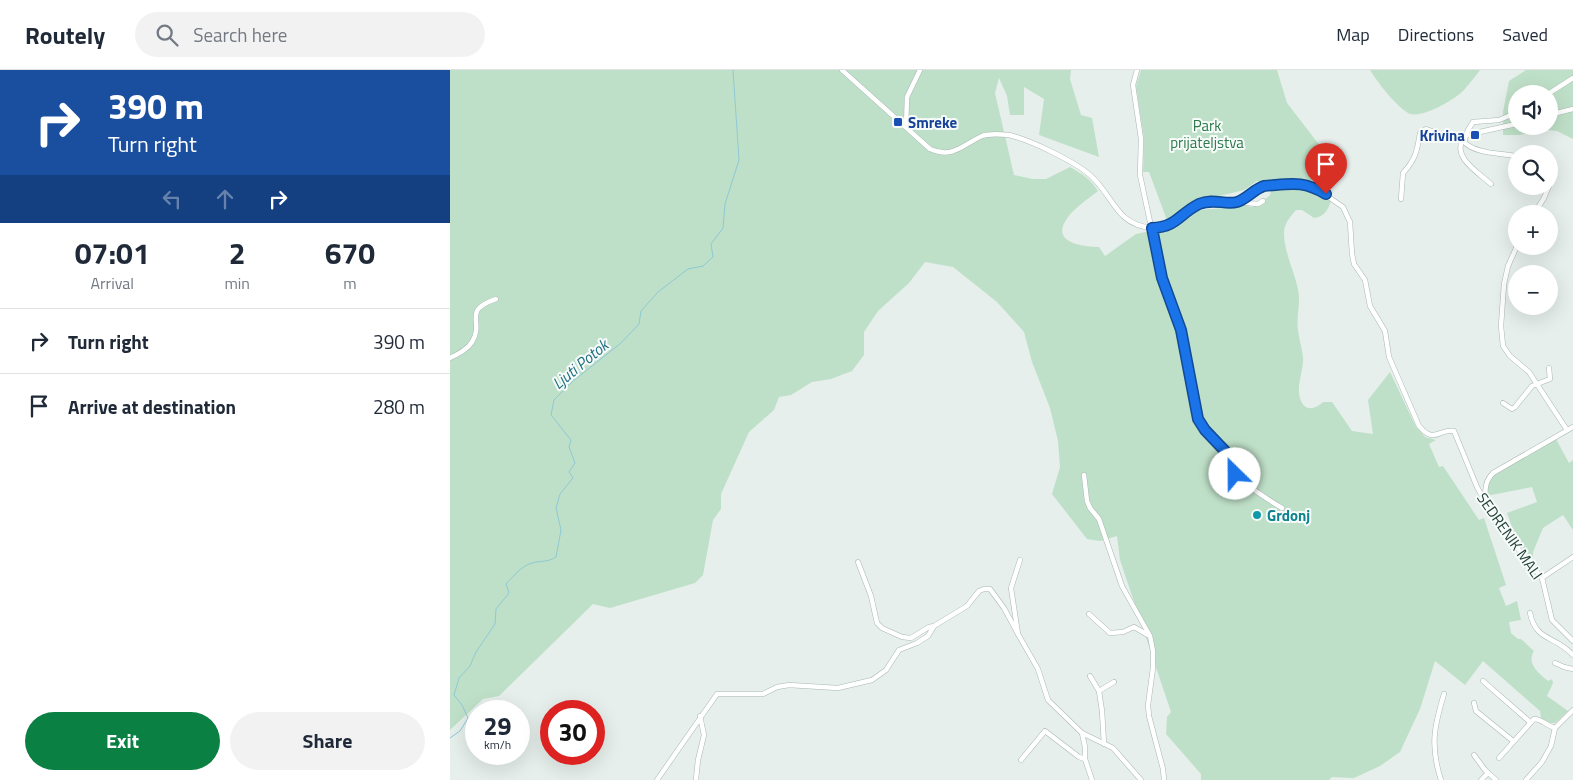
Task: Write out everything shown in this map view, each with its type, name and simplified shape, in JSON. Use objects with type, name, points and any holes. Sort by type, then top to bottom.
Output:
[{"type":"street","points":[[842,70],[930,149],[946,153],[968,145],[984,136],[998,134],[1016,137],[1053,154],[1089,174],[1108,194],[1118,212],[1128,220],[1152,228],[1170,225],[1192,209],[1208,202],[1258,204],[1263,201]]},
{"type":"street","points":[[906,127],[907,97],[920,70]]},
{"type":"street","points":[[1137,70],[1134,85],[1141,139],[1140,175],[1162,278],[1181,330],[1192,392],[1201,425],[1225,451],[1235,474],[1282,508]]},
{"type":"street","points":[[1558,88],[1573,78]]},
{"type":"street","points":[[1558,112],[1573,109]]},
{"type":"street","points":[[1491,184],[1466,163],[1461,155],[1460,148],[1473,122],[1499,120],[1508,116]]},
{"type":"street","points":[[1401,198],[1403,172],[1416,156],[1420,133],[1423,130],[1426,129],[1446,136],[1465,137],[1508,126]]},
{"type":"street","points":[[1465,137],[1464,142],[1472,147],[1508,154]]},
{"type":"street","name":"SEDRENIK MALI","points":[[1236,202],[1259,187],[1299,183],[1317,189],[1343,207],[1350,222],[1354,264],[1363,275],[1370,306],[1385,332],[1389,357],[1417,422],[1424,432],[1436,436],[1449,430],[1454,431],[1486,504],[1521,553],[1542,578],[1552,620],[1573,642]]},
{"type":"street","points":[[1512,255],[1505,276],[1502,300],[1505,351],[1529,372],[1567,430]]},
{"type":"street","points":[[450,358],[465,350],[472,342],[476,334],[475,314],[478,308],[485,302],[496,299]]},
{"type":"street","points":[[1503,402],[1512,409],[1532,386],[1550,379],[1549,368]]},
{"type":"street","points":[[1486,504],[1485,487],[1493,473],[1573,427]]},
{"type":"street","points":[[1084,474],[1087,501],[1090,508],[1100,519],[1122,586],[1150,636],[1153,651],[1153,668],[1148,705],[1149,716],[1163,769],[1164,780]]},
{"type":"street","points":[[1542,578],[1573,557]]},
{"type":"street","points":[[1018,634],[1011,588],[1020,560]]},
{"type":"street","points":[[858,562],[871,596],[877,623],[882,628],[902,637],[911,638],[934,626],[967,606],[975,594],[984,589],[990,589],[1038,669],[1048,700],[1082,733],[1112,748],[1141,780]]},
{"type":"street","points":[[1530,613],[1532,622],[1542,636],[1560,643],[1573,655]]},
{"type":"street","points":[[1089,614],[1110,632],[1123,632],[1134,627],[1150,636]]},
{"type":"street","points":[[657,780],[700,716],[719,693],[734,695],[763,694],[777,687],[789,685],[838,688],[872,680],[886,670],[899,650],[917,643],[928,636],[934,626]]},
{"type":"street","points":[[1567,635],[1573,632]]},
{"type":"street","points":[[1555,663],[1573,669]]},
{"type":"street","points":[[1090,676],[1098,692],[1102,711],[1104,744]]},
{"type":"street","points":[[1483,681],[1530,722]]},
{"type":"street","points":[[1098,692],[1114,682]]},
{"type":"street","points":[[1441,780],[1435,754],[1434,732],[1444,694]]},
{"type":"street","points":[[1474,703],[1476,712],[1514,741]]},
{"type":"street","points":[[1526,780],[1542,762],[1551,746],[1555,728],[1573,710]]},
{"type":"street","points":[[696,780],[698,760],[704,735],[700,716]]},
{"type":"street","points":[[1499,758],[1534,719],[1538,719],[1555,728]]},
{"type":"street","points":[[1021,760],[1044,731],[1085,759]]},
{"type":"street","points":[[1082,733],[1085,759],[1092,780]]},
{"type":"street","points":[[1474,755],[1496,780]]},
{"type":"street","points":[[1481,780],[1488,773]]},
{"type":"green space","points":[[450,70],[1071,70],[1070,79],[1081,115],[1092,118],[1099,157],[1039,135],[1044,99],[1024,87],[1024,115],[1010,115],[1007,96],[999,78],[995,93],[1014,175],[1033,179],[1046,179],[1070,167],[1086,177],[1098,191],[1078,206],[1068,217],[1063,225],[1062,232],[1065,237],[1076,244],[1099,247],[1105,256],[1136,234],[1176,228],[1186,217],[1198,210],[1226,208],[1235,204],[1252,207],[1259,205],[1270,195],[1272,188],[1303,188],[1323,196],[1331,201],[1323,215],[1314,218],[1302,210],[1296,210],[1284,230],[1284,240],[1299,294],[1298,333],[1303,357],[1299,393],[1302,403],[1307,408],[1313,408],[1323,402],[1332,402],[1352,431],[1373,434],[1368,400],[1390,372],[1416,427],[1425,437],[1436,440],[1429,444],[1439,467],[1443,466],[1479,520],[1484,518],[1506,585],[1499,588],[1506,606],[1517,601],[1521,620],[1509,622],[1511,633],[1534,651],[1532,660],[1535,668],[1548,681],[1552,679],[1553,683],[1547,696],[1568,711],[1555,723],[1548,723],[1541,718],[1540,711],[1483,661],[1465,685],[1435,661],[1420,709],[1400,752],[1380,766],[1354,778],[1332,777],[1329,780],[1201,780],[1201,774],[1166,734],[1167,717],[1171,712],[1120,560],[1117,536],[1100,541],[1087,539],[1052,494],[1060,467],[1058,441],[1050,408],[1032,362],[1024,332],[997,302],[953,267],[925,262],[909,283],[878,311],[864,332],[864,355],[852,371],[831,379],[812,382],[791,395],[779,397],[774,410],[749,432],[721,494],[721,509],[713,520],[703,575],[695,583],[610,608],[593,604],[499,696],[482,700],[465,700],[465,716],[450,730]]},
{"type":"green space","name":"Park prijateljstva","points":[[1141,70],[1277,70],[1287,103],[1324,151],[1310,184],[1271,184],[1257,181],[1244,190],[1203,200],[1190,206],[1168,223],[1149,172],[1143,172],[1144,139],[1136,86]]},
{"type":"green space","points":[[1370,70],[1480,70],[1463,91],[1452,99],[1437,108],[1420,114],[1413,114],[1408,113],[1392,99]]},
{"type":"green space","points":[[1526,70],[1573,70],[1573,139],[1558,132],[1558,85],[1508,85],[1509,81]]},
{"type":"green space","points":[[1508,86],[1508,135],[1503,135],[1503,112]]},
{"type":"green space","points":[[1556,439],[1569,463],[1573,460],[1573,530],[1563,515],[1543,528],[1533,552],[1533,561],[1516,539],[1507,513],[1537,502],[1532,487],[1486,496],[1486,492],[1491,478],[1499,470]]},
{"type":"waterway","name":"Ljuti Potok","points":[[450,738],[460,731],[468,718],[462,705],[454,695],[459,678],[470,666],[476,652],[495,624],[496,609],[509,593],[506,584],[524,566],[556,557],[561,530],[556,508],[560,494],[573,478],[569,472],[575,463],[569,447],[571,440],[551,415],[554,400],[573,381],[621,343],[639,324],[641,311],[658,292],[688,269],[703,266],[713,257],[711,244],[723,228],[725,204],[739,160],[733,70]]},
{"type":"place","name":"Smreke","points":[[898,122]]},
{"type":"place","name":"Krivina","points":[[1475,135]]},
{"type":"place","name":"Grdonj","points":[[1257,515]]},
{"type":"route","points":[[1235,474],[1225,451],[1217,440],[1205,430],[1198,419],[1181,330],[1162,278],[1152,228],[1170,225],[1198,205],[1219,201],[1236,202],[1259,187],[1264,186],[1299,183],[1312,186],[1326,194]]}]
